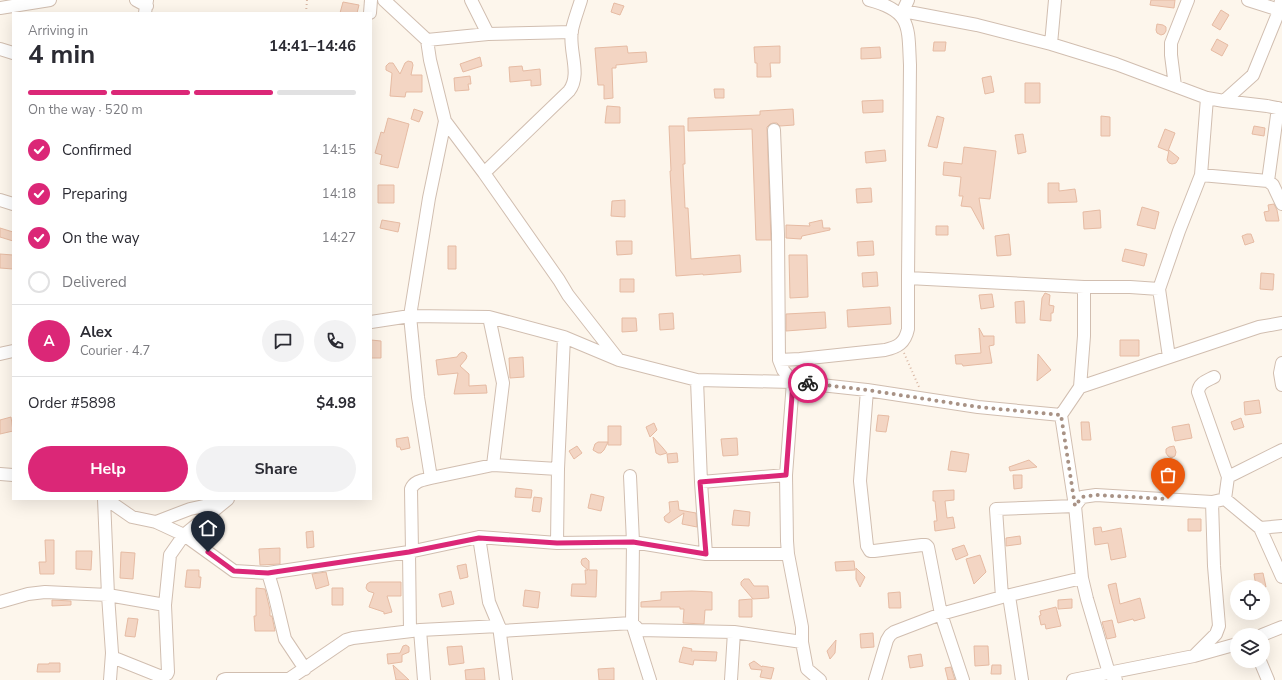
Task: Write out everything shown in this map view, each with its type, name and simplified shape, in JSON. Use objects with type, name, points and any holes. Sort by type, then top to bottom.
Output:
[{"type":"street","points":[[0,8],[50,0]]},
{"type":"street","points":[[136,0],[146,6]]},
{"type":"street","points":[[370,12],[371,0]]},
{"type":"street","points":[[384,0],[427,40],[430,60],[445,121],[484,173],[568,295],[619,360]]},
{"type":"street","points":[[472,0],[488,34]]},
{"type":"street","points":[[484,173],[569,92],[574,85],[575,78],[572,32],[581,0]]},
{"type":"street","points":[[869,0],[901,12],[977,25],[1051,44],[1102,59],[1207,98],[1280,108],[1268,181]]},
{"type":"street","points":[[901,12],[908,0]]},
{"type":"street","points":[[1051,44],[1055,0]]},
{"type":"street","points":[[1174,86],[1171,43],[1188,0]]},
{"type":"street","points":[[1224,101],[1253,75],[1281,7],[1248,0]]},
{"type":"street","points":[[779,360],[894,348],[900,345],[904,340],[908,329],[910,65],[908,35],[901,12]]},
{"type":"street","points":[[427,40],[488,34],[572,32]]},
{"type":"street","points":[[0,49],[12,53]]},
{"type":"street","points":[[1169,357],[1159,289],[1179,231],[1201,176],[1207,98]]},
{"type":"street","points":[[431,478],[418,396],[410,316],[429,198],[445,121]]},
{"type":"street","points":[[774,130],[778,234],[779,360],[783,370],[793,382],[786,475],[788,554],[802,627],[802,642],[807,675],[820,680]]},
{"type":"street","points":[[1201,176],[1268,181],[1273,185],[1282,204]]},
{"type":"street","points":[[0,200],[12,204]]},
{"type":"street","points":[[908,278],[1084,287],[1130,287],[1159,289]]},
{"type":"street","points":[[1084,287],[1084,336],[1080,388],[1061,415],[1075,506],[1082,578],[1087,600],[1112,677]]},
{"type":"street","points":[[372,322],[410,316],[489,317],[564,337],[619,360],[697,380],[793,382],[867,390],[978,407],[1061,415]]},
{"type":"street","points":[[489,317],[503,383],[493,465]]},
{"type":"street","points":[[1080,388],[1259,327],[1282,322]]},
{"type":"street","points":[[557,543],[558,468],[564,337]]},
{"type":"street","points":[[0,354],[12,351]]},
{"type":"street","points":[[1282,363],[1280,373],[1282,385]]},
{"type":"street","points":[[1214,377],[1202,383],[1198,388],[1198,392],[1228,477],[1225,499]]},
{"type":"street","points":[[697,380],[700,482],[706,554]]},
{"type":"street","points":[[867,390],[860,481],[867,546],[870,551],[874,551],[926,545],[930,551],[941,614],[963,680]]},
{"type":"street","points":[[1228,477],[1282,450]]},
{"type":"street","points":[[424,680],[415,631],[411,552],[411,488],[416,482],[493,465],[558,468]]},
{"type":"street","points":[[0,474],[12,476]]},
{"type":"street","points":[[700,482],[786,475]]},
{"type":"street","points":[[630,476],[633,542],[632,624],[650,680]]},
{"type":"street","points":[[1022,680],[1005,596],[996,509],[1075,506],[1082,497],[1096,495],[1212,502],[1225,499]]},
{"type":"street","points":[[1225,499],[1260,528],[1282,577]]},
{"type":"street","points":[[105,500],[108,595],[112,657],[110,680]]},
{"type":"street","points":[[106,500],[132,517],[156,522],[184,535],[234,571],[268,573],[411,552],[479,538],[557,543],[633,542],[706,554],[788,554]]},
{"type":"street","points":[[156,522],[190,509],[227,500]]},
{"type":"street","points":[[112,657],[162,677],[166,676],[168,672],[165,605],[170,555],[184,535],[227,500]]},
{"type":"street","points":[[1194,656],[1216,634],[1219,626],[1214,566],[1212,502]]},
{"type":"street","points":[[1260,528],[1282,526]]},
{"type":"street","points":[[479,538],[489,602],[501,631],[632,624],[639,630],[734,632],[802,642]]},
{"type":"street","points":[[268,573],[285,639],[305,669]]},
{"type":"street","points":[[875,680],[887,640],[894,632],[941,614],[1005,596],[1082,578]]},
{"type":"street","points":[[0,602],[28,594],[45,592],[108,595],[165,605]]},
{"type":"street","points":[[223,680],[286,680],[292,678],[346,640],[353,638],[415,631],[499,626]]},
{"type":"street","points":[[499,626],[506,680]]},
{"type":"street","points":[[1270,634],[1282,627]]},
{"type":"street","points":[[731,680],[734,632]]},
{"type":"street","points":[[1073,680],[1134,674],[1230,646]]},
{"type":"street","points":[[1263,668],[1268,680]]},
{"type":"path","points":[[306,12],[307,0]]},
{"type":"path","points":[[900,345],[920,389]]},
{"type":"building","points":[[1151,0],[1175,0],[1174,8],[1150,5]]},
{"type":"building","points":[[343,2],[359,5],[357,12],[340,12]]},
{"type":"building","points":[[614,3],[624,6],[620,15],[611,12]]},
{"type":"building","points":[[1221,10],[1229,15],[1220,30],[1212,25]]},
{"type":"building","points":[[1157,24],[1166,27],[1164,34],[1161,35],[1157,33]]},
{"type":"building","points":[[1217,39],[1228,45],[1222,56],[1211,50]]},
{"type":"building","points":[[934,42],[946,42],[945,51],[933,51]]},
{"type":"building","points":[[627,46],[628,53],[646,52],[647,62],[616,65],[616,68],[612,68],[613,98],[604,99],[604,85],[598,85],[595,48]]},
{"type":"building","points":[[780,46],[780,63],[770,63],[771,77],[757,77],[757,63],[755,63],[754,47]]},
{"type":"building","points":[[880,47],[881,58],[861,59],[861,48]]},
{"type":"building","points":[[480,57],[482,66],[463,72],[460,64]]},
{"type":"building","points":[[408,61],[412,62],[413,65],[411,75],[422,75],[422,92],[406,92],[405,97],[390,96],[392,73],[386,70],[386,66],[389,63],[393,63],[400,74],[405,63]]},
{"type":"building","points":[[522,66],[523,71],[540,69],[541,85],[531,86],[531,80],[510,82],[509,67]]},
{"type":"building","points":[[470,76],[471,84],[468,84],[469,90],[455,91],[454,78]]},
{"type":"building","points":[[991,76],[994,92],[985,94],[982,78]]},
{"type":"building","points":[[1025,83],[1040,83],[1040,103],[1025,103]]},
{"type":"building","points":[[714,89],[724,89],[724,98],[715,98]]},
{"type":"building","points":[[883,100],[883,112],[863,113],[862,101]]},
{"type":"building","points":[[607,106],[620,107],[620,123],[605,123]]},
{"type":"building","points":[[414,109],[423,112],[419,122],[411,119]]},
{"type":"building","points":[[793,109],[794,125],[780,126],[777,123],[773,123],[767,127],[771,240],[756,240],[752,129],[688,131],[688,118],[760,115],[760,111]]},
{"type":"building","points":[[937,116],[944,118],[937,148],[928,146]]},
{"type":"building","points":[[1101,116],[1110,117],[1110,136],[1101,136]]},
{"type":"building","points":[[388,118],[409,124],[398,168],[380,164],[382,155],[375,153],[381,132],[384,133]]},
{"type":"building","points":[[669,126],[684,126],[685,164],[683,164],[685,208],[688,208],[691,259],[740,255],[741,272],[676,276]]},
{"type":"building","points":[[1254,126],[1265,128],[1264,136],[1252,134]]},
{"type":"building","points":[[1165,129],[1175,133],[1168,151],[1158,147]]},
{"type":"building","points":[[1023,134],[1026,152],[1018,154],[1015,135]]},
{"type":"building","points":[[964,147],[996,151],[990,199],[979,198],[984,229],[971,207],[961,206],[963,196],[959,196],[961,177],[943,175],[944,162],[962,164]]},
{"type":"building","points":[[885,150],[886,161],[866,163],[865,152]]},
{"type":"building","points":[[1169,150],[1179,158],[1176,163],[1169,163],[1167,160]]},
{"type":"building","points":[[1048,183],[1059,183],[1059,191],[1075,189],[1077,202],[1048,203]]},
{"type":"building","points":[[378,185],[394,185],[394,203],[378,203]]},
{"type":"building","points":[[871,188],[872,202],[857,203],[856,189]]},
{"type":"building","points":[[625,200],[625,217],[611,216],[612,201]]},
{"type":"building","points":[[1274,204],[1279,221],[1266,221],[1264,212],[1269,211],[1268,205]]},
{"type":"building","points":[[1142,207],[1159,212],[1155,229],[1137,225]]},
{"type":"building","points":[[1100,210],[1101,228],[1084,229],[1083,212]]},
{"type":"building","points":[[382,220],[400,223],[398,232],[380,228]]},
{"type":"building","points":[[822,220],[823,228],[830,228],[830,230],[802,236],[801,239],[786,238],[786,225],[810,226],[809,223]]},
{"type":"building","points":[[936,226],[948,226],[948,235],[936,235]]},
{"type":"building","points":[[0,228],[12,232],[12,241],[0,237]]},
{"type":"building","points":[[1009,234],[1011,255],[997,256],[995,236]]},
{"type":"building","points":[[1251,234],[1254,242],[1245,245],[1242,236]]},
{"type":"building","points":[[616,241],[632,241],[632,254],[617,255]]},
{"type":"building","points":[[873,241],[874,255],[858,256],[857,242]]},
{"type":"building","points":[[448,246],[456,246],[456,269],[448,269]]},
{"type":"building","points":[[1125,249],[1147,254],[1144,266],[1122,261]]},
{"type":"building","points":[[0,254],[12,255],[12,269],[0,268]]},
{"type":"building","points":[[789,255],[807,255],[808,297],[790,298]]},
{"type":"building","points":[[877,272],[878,286],[863,287],[862,273]]},
{"type":"building","points":[[1261,273],[1274,274],[1273,290],[1260,289]]},
{"type":"building","points":[[620,279],[634,279],[634,292],[620,292]]},
{"type":"building","points":[[1045,293],[1050,295],[1049,305],[1054,306],[1053,313],[1051,313],[1051,321],[1040,320],[1042,298]]},
{"type":"building","points":[[992,294],[994,307],[981,309],[979,295]]},
{"type":"building","points":[[1024,301],[1025,323],[1016,323],[1015,302]]},
{"type":"building","points":[[890,307],[891,324],[848,327],[847,310]]},
{"type":"building","points":[[825,312],[826,328],[786,331],[786,314]]},
{"type":"building","points":[[673,313],[674,329],[660,330],[659,314]]},
{"type":"building","points":[[622,318],[636,318],[637,331],[622,332]]},
{"type":"building","points":[[979,328],[984,337],[994,336],[994,345],[989,346],[992,363],[963,366],[962,364],[956,364],[955,355],[981,353]]},
{"type":"building","points":[[372,340],[381,341],[381,358],[372,358]]},
{"type":"building","points":[[1120,340],[1139,340],[1139,356],[1120,356]]},
{"type":"building","points":[[462,352],[467,356],[460,366],[469,374],[469,386],[486,385],[487,393],[454,394],[458,373],[438,375],[436,360],[457,357]]},
{"type":"building","points":[[1038,354],[1051,370],[1037,381]]},
{"type":"building","points":[[523,357],[524,377],[510,378],[509,358]]},
{"type":"building","points":[[1259,400],[1261,413],[1245,415],[1244,402]]},
{"type":"building","points":[[878,415],[889,416],[886,432],[876,431]]},
{"type":"building","points":[[11,417],[12,431],[0,434],[0,420]]},
{"type":"building","points":[[1241,418],[1244,427],[1234,430],[1231,422]]},
{"type":"building","points":[[1081,422],[1089,422],[1091,440],[1082,440]]},
{"type":"building","points":[[654,423],[657,430],[650,437],[646,427]]},
{"type":"building","points":[[1189,424],[1192,438],[1175,441],[1172,427]]},
{"type":"building","points":[[608,426],[621,426],[621,445],[608,445]]},
{"type":"building","points":[[408,437],[410,448],[401,450],[400,447],[397,447],[396,439]]},
{"type":"building","points":[[653,437],[667,453],[660,455],[656,453]]},
{"type":"building","points":[[737,438],[738,455],[723,456],[721,439]]},
{"type":"building","points":[[598,442],[608,442],[601,453],[593,450],[595,444]]},
{"type":"building","points":[[577,446],[582,453],[574,459],[569,451]]},
{"type":"building","points":[[1174,446],[1176,452],[1175,456],[1171,458],[1166,453],[1166,449]]},
{"type":"building","points":[[951,451],[969,454],[966,472],[948,470]]},
{"type":"building","points":[[677,453],[678,462],[668,463],[667,454]]},
{"type":"building","points":[[1029,460],[1037,467],[1010,471],[1009,467]]},
{"type":"building","points":[[1013,475],[1022,475],[1022,488],[1014,489]]},
{"type":"building","points":[[516,488],[532,490],[531,498],[515,497]]},
{"type":"building","points":[[954,490],[954,500],[945,501],[947,518],[953,517],[955,528],[935,531],[934,521],[937,521],[935,501],[933,501],[933,491]]},
{"type":"building","points":[[591,494],[604,497],[601,511],[588,508]]},
{"type":"building","points":[[534,497],[542,498],[540,512],[532,511]]},
{"type":"building","points":[[678,501],[679,510],[696,513],[697,527],[682,524],[684,513],[669,523],[665,521],[664,517],[670,512],[669,502]]},
{"type":"building","points":[[734,510],[750,512],[749,526],[732,525]]},
{"type":"building","points":[[1188,519],[1201,519],[1201,531],[1188,531]]},
{"type":"building","points":[[1101,527],[1102,532],[1121,528],[1126,557],[1111,560],[1108,543],[1095,545],[1093,528]]},
{"type":"building","points":[[313,531],[314,547],[307,548],[306,532]]},
{"type":"building","points":[[1020,536],[1021,544],[1006,546],[1006,538]]},
{"type":"building","points":[[45,540],[54,540],[54,574],[40,574],[39,562],[46,562]]},
{"type":"building","points":[[964,545],[968,555],[956,560],[952,549]]},
{"type":"building","points":[[280,548],[280,564],[260,565],[259,549]]},
{"type":"building","points":[[76,551],[92,551],[91,570],[76,569]]},
{"type":"building","points":[[121,552],[135,553],[133,579],[120,578]]},
{"type":"building","points":[[980,555],[986,572],[974,584],[966,559]]},
{"type":"building","points":[[586,558],[589,561],[589,570],[597,570],[596,597],[571,596],[572,584],[586,584],[585,570],[588,570],[582,565],[581,562],[582,559]]},
{"type":"building","points":[[854,561],[855,570],[836,571],[835,562]]},
{"type":"building","points":[[466,564],[468,577],[460,579],[457,566]]},
{"type":"building","points":[[856,568],[865,577],[860,587],[856,579]]},
{"type":"building","points":[[187,570],[199,570],[199,577],[201,577],[200,588],[185,587]]},
{"type":"building","points":[[326,572],[329,585],[316,589],[312,574]]},
{"type":"building","points":[[1263,573],[1264,580],[1255,580],[1254,574]]},
{"type":"building","points":[[744,579],[749,579],[754,586],[768,586],[769,598],[753,599],[741,585],[741,582]]},
{"type":"building","points":[[370,582],[401,582],[401,596],[387,596],[392,612],[384,614],[384,612],[369,607],[374,593],[368,591],[366,588],[367,584]]},
{"type":"building","points":[[1116,583],[1120,604],[1140,598],[1145,618],[1134,621],[1133,619],[1118,623],[1108,585]]},
{"type":"building","points":[[256,588],[265,589],[270,616],[272,616],[275,631],[255,631],[254,616],[256,616]]},
{"type":"building","points":[[332,588],[343,588],[343,605],[332,605]]},
{"type":"building","points":[[525,590],[540,592],[538,608],[523,606]]},
{"type":"building","points":[[451,591],[454,604],[442,607],[439,594]]},
{"type":"building","points":[[661,592],[712,592],[712,610],[705,610],[704,624],[683,623],[684,609],[680,609],[680,607],[641,607],[641,602],[661,600]]},
{"type":"building","points":[[900,592],[901,608],[889,608],[888,593]]},
{"type":"building","points":[[752,599],[752,617],[739,617],[739,600]]},
{"type":"building","points":[[1072,599],[1072,608],[1058,609],[1058,600]]},
{"type":"building","points":[[52,600],[71,601],[71,605],[52,606]]},
{"type":"building","points":[[1056,607],[1061,626],[1046,629],[1045,624],[1041,625],[1039,616],[1041,615],[1040,611]]},
{"type":"building","points":[[128,618],[138,619],[135,637],[125,636]]},
{"type":"building","points":[[1112,620],[1116,637],[1107,639],[1102,622]]},
{"type":"building","points":[[873,633],[874,647],[861,648],[860,634]]},
{"type":"building","points":[[836,640],[835,653],[830,659],[827,651]]},
{"type":"building","points":[[406,645],[409,647],[409,652],[402,655],[402,662],[388,664],[387,654],[400,653],[403,646]]},
{"type":"building","points":[[462,646],[464,663],[449,665],[447,647]]},
{"type":"building","points":[[974,646],[988,646],[989,665],[975,666]]},
{"type":"building","points":[[683,647],[692,649],[691,651],[717,652],[716,661],[694,660],[693,665],[679,662]]},
{"type":"building","points":[[921,654],[923,666],[910,668],[908,656]]},
{"type":"building","points":[[754,661],[762,667],[774,668],[771,679],[760,677],[762,670],[751,669],[749,664]]},
{"type":"building","points":[[60,663],[60,672],[37,672],[38,664]]},
{"type":"building","points":[[393,665],[409,680],[396,680]]},
{"type":"building","points":[[992,665],[1001,665],[1001,674],[991,674]]},
{"type":"building","points":[[951,667],[955,680],[948,680],[945,668]]},
{"type":"building","points":[[484,668],[485,680],[466,680],[465,670]]},
{"type":"building","points":[[614,668],[614,680],[599,680],[598,669]]},
{"type":"way so far","points":[[808,383],[867,390],[978,407],[1061,415],[1075,506],[1082,497],[1096,495],[1168,499]]},
{"type":"route","points":[[208,552],[234,571],[268,573],[409,552],[479,538],[557,543],[633,542],[706,554],[700,482],[786,475],[793,382],[808,383]]}]
